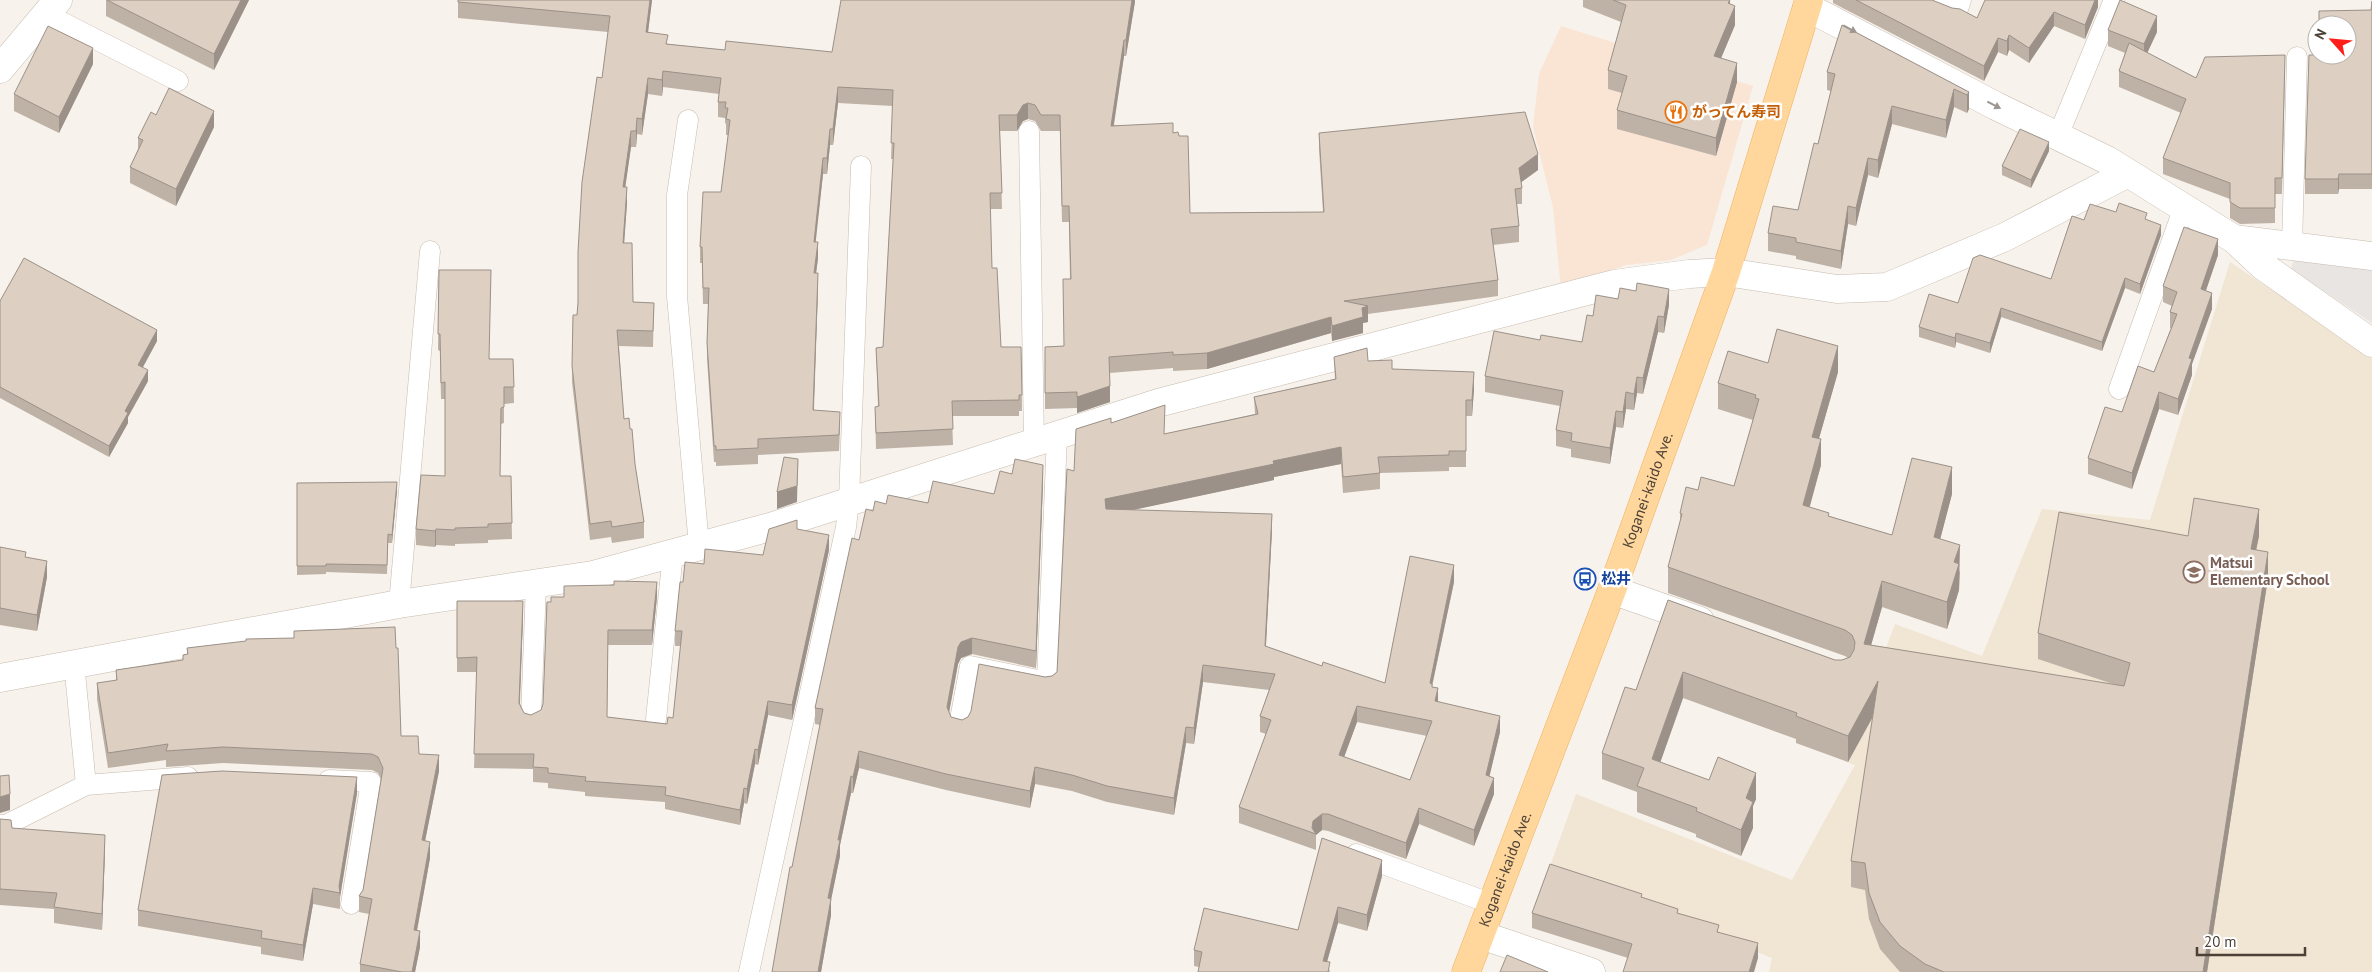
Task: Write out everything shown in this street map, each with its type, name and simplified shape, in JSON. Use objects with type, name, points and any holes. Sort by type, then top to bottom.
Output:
[{"type":"main road","name":"Koganei-kaido Ave.","points":[[1466,972],[1612,590],[1726,272],[1808,3]]},
{"type":"street","points":[[1808,3],[2128,173],[2234,239],[2263,266],[2372,343]]},
{"type":"street","points":[[0,69],[52,7]]},
{"type":"street","points":[[0,678],[399,604],[593,575],[770,527],[1158,403],[1614,284],[1689,274],[1726,272],[1837,289],[1887,287],[2005,238],[2128,173]]},
{"type":"street","points":[[2234,239],[2372,256]]},
{"type":"street","points":[[1612,590],[1721,629]]},
{"type":"street","points":[[1481,935],[1591,972]]},
{"type":"lane","points":[[1928,0],[1957,12],[1961,0]]},
{"type":"lane","points":[[2058,136],[2114,0]]},
{"type":"lane","points":[[52,7],[178,81]]},
{"type":"lane","points":[[2292,247],[2296,57]]},
{"type":"lane","points":[[688,120],[678,195],[677,296],[699,546]]},
{"type":"lane","points":[[959,725],[970,666],[1047,682],[1046,439],[1029,132]]},
{"type":"lane","points":[[748,972],[846,527],[849,501],[862,166]]},
{"type":"lane","points":[[2119,389],[2184,207]]},
{"type":"lane","points":[[399,604],[430,251]]},
{"type":"lane","points":[[656,719],[673,553]]},
{"type":"lane","points":[[531,718],[536,583]]},
{"type":"lane","points":[[74,663],[86,785]]},
{"type":"lane","points":[[0,825],[6,825],[86,785],[203,776]]},
{"type":"lane","points":[[312,779],[371,782],[351,904]]},
{"type":"lane","points":[[1342,849],[1492,904]]},
{"type":"shaded area","points":[[1561,26],[1753,86],[1707,245],[1671,260],[1626,265],[1561,290],[1553,207],[1533,127],[1539,74]]},
{"type":"shaded area","points":[[2294,259],[2372,267],[2372,323],[2291,269]]},
{"type":"shaded area","name":"Matsui Elementary School","points":[[2230,262],[2372,359],[2372,972],[1769,972],[1772,958],[1549,869],[1576,794],[1792,880],[1855,765],[1844,761],[1895,624],[1982,656],[2042,509],[2150,520]]},
{"type":"building","points":[[107,0],[241,0],[214,54]]},
{"type":"building","points":[[458,0],[650,0],[646,32],[668,35],[666,44],[725,50],[726,41],[832,52],[841,0],[1132,0],[1111,126],[1173,123],[1173,133],[1178,132],[1179,136],[1188,136],[1190,213],[1324,212],[1319,133],[1525,112],[1538,154],[1519,168],[1522,188],[1515,189],[1519,226],[1491,229],[1498,280],[1344,301],[1368,306],[1362,308],[1363,317],[1332,326],[1331,317],[1207,353],[1173,355],[1173,352],[1109,357],[1110,386],[1077,397],[1077,392],[1045,393],[1045,347],[1064,346],[1063,279],[1071,279],[1069,206],[1062,206],[1060,115],[1041,115],[1035,105],[1028,103],[1023,105],[1017,115],[999,115],[1002,193],[990,193],[992,268],[997,268],[1001,347],[1021,347],[1022,395],[1019,395],[1019,400],[952,401],[953,429],[876,433],[875,407],[879,406],[876,348],[883,347],[894,143],[891,143],[893,90],[838,87],[827,158],[823,158],[814,242],[818,242],[814,273],[818,273],[813,410],[840,412],[839,435],[758,439],[758,448],[716,450],[716,446],[714,446],[707,343],[709,288],[703,288],[702,247],[700,247],[703,192],[721,192],[730,120],[726,119],[728,108],[725,108],[726,102],[718,102],[721,78],[663,71],[662,80],[648,78],[642,119],[637,118],[636,131],[631,131],[623,187],[627,187],[623,243],[632,243],[633,302],[654,303],[653,331],[617,330],[624,419],[629,418],[630,429],[632,429],[635,464],[644,522],[612,527],[611,521],[590,524],[572,366],[573,315],[577,315],[578,302],[578,252],[582,182],[597,77],[602,78],[610,16],[458,2]]},
{"type":"building","points":[[1613,0],[1730,0],[1728,3],[1735,6],[1714,56],[1737,63],[1716,138],[1617,110],[1627,76],[1608,70],[1626,5]]},
{"type":"building","points":[[1856,0],[1932,0],[1960,9],[1977,18],[1985,0],[2095,0],[2085,25],[2054,12],[2029,48],[2009,35],[2007,41],[1998,38],[1984,66]]},
{"type":"building","points":[[2120,0],[2157,16],[2144,44],[2108,30]]},
{"type":"building","points":[[2372,1],[2372,174],[2339,174],[2338,179],[2305,179],[2309,65],[2357,65],[2357,15],[2319,15],[2319,11],[2371,10]]},
{"type":"building","points":[[1842,25],[1969,92],[1967,95],[1954,89],[1946,120],[1892,106],[1878,160],[1868,158],[1856,208],[1848,206],[1841,251],[1796,242],[1796,238],[1768,233],[1773,206],[1798,210],[1814,143],[1818,144],[1835,74],[1827,72]]},
{"type":"building","points":[[48,26],[93,48],[59,117],[14,94]]},
{"type":"building","points":[[2129,43],[2196,78],[2205,57],[2285,55],[2282,178],[2275,178],[2275,208],[2240,208],[2230,202],[2230,183],[2163,158],[2186,99],[2119,71]]},
{"type":"building","points":[[169,88],[214,111],[176,189],[130,167],[143,140],[138,138],[151,112],[156,115]]},
{"type":"building","points":[[2020,129],[2049,142],[2031,180],[2002,166]]},
{"type":"building","points":[[2119,203],[2147,213],[2145,219],[2161,225],[2140,284],[2125,278],[2102,342],[2001,308],[1990,343],[1956,333],[1955,338],[1919,327],[1929,294],[1958,303],[1973,258],[1980,255],[2051,279],[2072,216],[2084,220],[2090,204],[2116,212]]},
{"type":"building","points":[[2184,227],[2218,239],[2201,289],[2212,293],[2189,358],[2192,359],[2178,399],[2159,392],[2132,473],[2088,458],[2105,407],[2122,412],[2138,366],[2154,372],[2177,314],[2170,312],[2177,292],[2163,286]]},
{"type":"building","points":[[24,258],[157,330],[138,365],[148,370],[125,411],[128,413],[109,446],[0,387],[0,301]]},
{"type":"building","points":[[439,270],[491,270],[489,359],[513,359],[514,387],[504,387],[504,407],[501,408],[500,476],[511,476],[512,523],[488,524],[488,527],[455,528],[455,530],[436,529],[435,531],[416,529],[421,475],[445,476],[445,382],[441,383],[440,334],[438,334]]},
{"type":"building","points":[[1637,283],[1669,289],[1664,317],[1658,316],[1643,378],[1637,377],[1634,394],[1626,392],[1623,412],[1616,411],[1610,448],[1571,441],[1572,433],[1556,430],[1563,391],[1485,376],[1494,331],[1540,340],[1541,335],[1582,342],[1587,315],[1593,316],[1596,295],[1618,299],[1620,288],[1636,291]]},
{"type":"building","points":[[1777,329],[1838,346],[1812,437],[1821,439],[1803,505],[1829,513],[1828,516],[1892,535],[1912,458],[1952,467],[1934,537],[1960,545],[1954,562],[1959,564],[1947,602],[1882,581],[1864,644],[2124,686],[2130,663],[2038,633],[2059,512],[2188,536],[2194,498],[2259,509],[2251,549],[2268,552],[2203,972],[1944,972],[1925,964],[1900,946],[1880,922],[1869,893],[1865,863],[1851,861],[1878,681],[1848,736],[1796,716],[1797,713],[1683,672],[1652,759],[1709,780],[1718,757],[1756,773],[1746,798],[1753,802],[1741,830],[1696,811],[1697,808],[1637,786],[1644,768],[1602,753],[1625,687],[1636,690],[1668,600],[1835,660],[1850,657],[1854,650],[1855,642],[1852,635],[1845,630],[1668,567],[1682,514],[1680,513],[1686,487],[1698,490],[1701,477],[1734,486],[1759,399],[1755,398],[1756,395],[1718,383],[1728,351],[1768,363]]},
{"type":"building","points":[[1367,348],[1368,361],[1392,360],[1392,369],[1474,372],[1472,400],[1466,400],[1466,451],[1449,451],[1449,455],[1378,457],[1380,473],[1343,477],[1341,447],[1273,461],[1274,464],[1105,499],[1106,509],[1272,514],[1265,646],[1322,666],[1323,662],[1385,683],[1410,556],[1454,565],[1430,683],[1432,687],[1438,688],[1435,701],[1500,716],[1486,775],[1494,778],[1474,830],[1419,808],[1406,843],[1328,814],[1322,814],[1313,821],[1312,828],[1316,834],[1239,807],[1271,720],[1260,716],[1275,674],[1203,665],[1194,728],[1186,727],[1174,798],[1107,786],[1072,775],[1035,767],[1030,791],[946,774],[859,751],[853,777],[851,776],[838,840],[840,840],[828,898],[831,899],[818,972],[772,972],[790,867],[792,867],[823,709],[815,708],[852,538],[859,540],[866,509],[873,511],[875,501],[886,504],[888,495],[928,503],[933,481],[994,494],[1000,471],[1012,474],[1015,459],[1043,465],[1036,651],[972,638],[961,642],[958,647],[947,707],[951,717],[962,720],[968,717],[971,711],[979,664],[1045,677],[1052,676],[1057,672],[1067,469],[1074,471],[1076,429],[1111,418],[1111,423],[1165,405],[1164,434],[1258,414],[1254,397],[1336,379],[1334,357]],"holes":[[[1357,706],[1432,721],[1410,780],[1339,755]]]},
{"type":"building","points":[[784,457],[798,459],[797,486],[777,492]]},
{"type":"building","points":[[397,482],[392,535],[388,534],[387,565],[326,564],[326,566],[297,566],[297,483]]},
{"type":"building","points":[[797,520],[797,529],[829,535],[792,705],[768,701],[758,750],[755,749],[747,789],[744,788],[740,810],[665,795],[666,787],[585,781],[586,777],[548,773],[548,768],[533,767],[534,754],[474,754],[477,657],[457,658],[457,601],[523,601],[519,703],[524,713],[531,715],[541,710],[543,704],[547,602],[551,602],[551,597],[564,597],[564,586],[614,585],[614,581],[657,582],[652,630],[608,630],[607,717],[667,724],[668,717],[673,718],[682,631],[675,631],[680,582],[683,582],[685,562],[704,564],[705,549],[763,555],[769,529]]},
{"type":"building","points":[[0,547],[26,552],[25,557],[47,561],[37,615],[0,608]]},
{"type":"building","points":[[395,627],[396,648],[398,648],[401,736],[418,736],[419,754],[439,755],[422,840],[430,842],[414,930],[420,931],[412,972],[402,972],[360,964],[372,899],[359,896],[363,890],[383,768],[378,757],[372,754],[223,747],[166,751],[168,744],[108,753],[97,683],[117,680],[116,670],[183,660],[183,655],[188,654],[187,648],[246,641],[246,639],[294,638],[294,631]]},
{"type":"building","points":[[222,771],[357,777],[339,886],[340,893],[313,888],[303,945],[261,938],[262,931],[138,910],[162,775]]},
{"type":"building","points":[[9,775],[10,794],[0,797],[0,776]]},
{"type":"building","points":[[0,819],[11,820],[12,828],[105,835],[102,914],[54,907],[57,893],[0,889]]},
{"type":"building","points":[[1322,838],[1382,860],[1367,915],[1338,907],[1323,961],[1330,962],[1328,972],[1198,972],[1202,952],[1194,950],[1204,908],[1298,930]]},
{"type":"building","points":[[1550,864],[1642,894],[1641,897],[1678,909],[1677,913],[1719,925],[1717,932],[1758,943],[1749,972],[1623,972],[1632,944],[1532,913]]},
{"type":"building","points":[[1507,955],[1548,972],[1500,972]]},
{"type":"place","name":"がってん寿司","points":[[1676,112]]},
{"type":"place","name":"Matsui Elementary School","points":[[2194,572]]},
{"type":"place","name":"松井","points":[[1585,579]]}]
